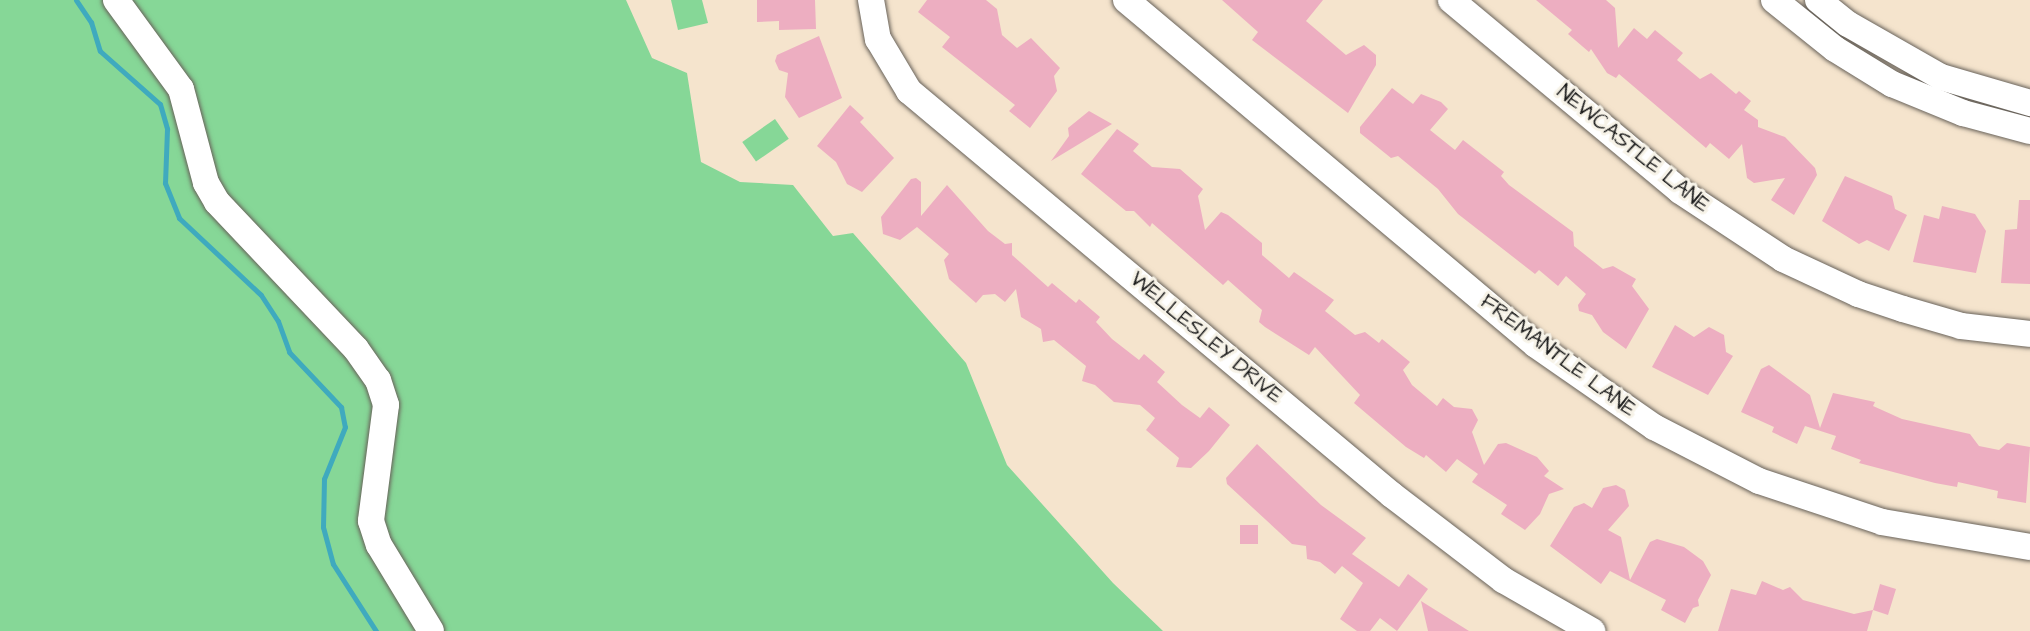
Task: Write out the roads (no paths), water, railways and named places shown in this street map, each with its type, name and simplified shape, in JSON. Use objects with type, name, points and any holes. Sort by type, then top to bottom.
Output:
[{"type":"street","points":[[116,0],[181,89],[206,183],[218,202],[356,349],[378,380],[386,405],[372,521],[379,545],[430,631]]},
{"type":"street","name":"WELLESLEY DRIVE","points":[[871,0],[878,39],[909,91],[1392,495],[1503,580],[1592,631]]},
{"type":"street","name":"FREMANTLE LANE","points":[[1126,0],[1536,345],[1654,427],[1759,481],[1882,522],[2030,547]]},
{"type":"street","name":"NEWCASTLE LANE","points":[[1451,0],[1680,191],[1783,259],[1858,294],[1903,309],[1961,326],[2030,334]]},
{"type":"street","points":[[1774,0],[1835,49],[1892,83],[1963,113],[2030,131]]},
{"type":"street","points":[[1818,0],[1848,24],[1941,77],[2030,103]]},
{"type":"waterway","points":[[76,0],[91,22],[100,51],[160,104],[167,129],[165,183],[179,218],[261,295],[278,321],[289,352],[341,407],[345,427],[324,479],[323,527],[333,564],[376,631]]}]
